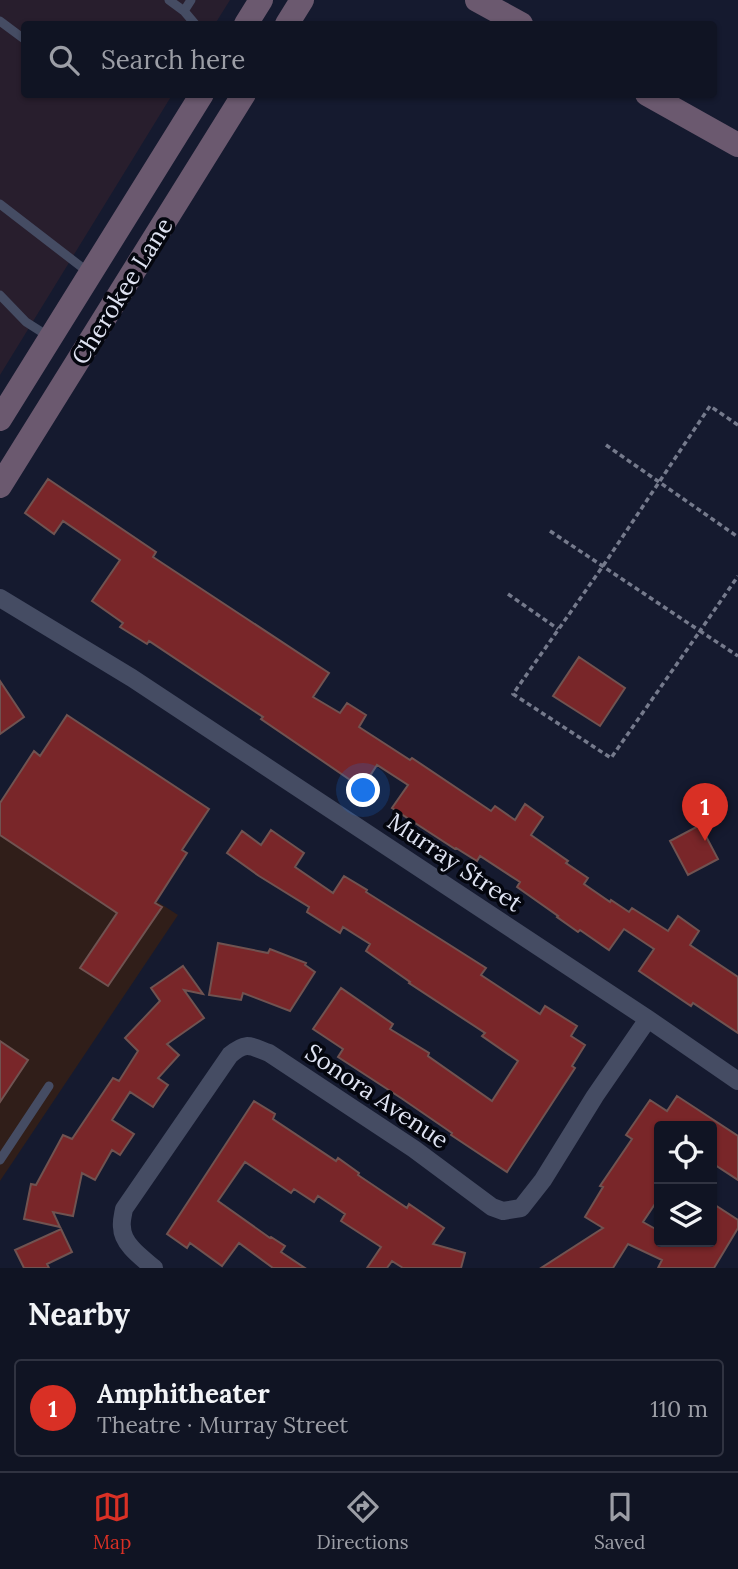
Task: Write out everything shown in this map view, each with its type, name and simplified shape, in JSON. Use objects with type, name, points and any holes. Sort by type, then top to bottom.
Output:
[{"type":"main road","points":[[248,21],[261,0]]},
{"type":"main road","points":[[289,21],[302,0]]},
{"type":"main road","points":[[477,0],[516,21]]},
{"type":"main road","name":"Cherokee Lane","points":[[0,419],[199,98]]},
{"type":"main road","name":"Cherokee Lane","points":[[0,486],[242,98]]},
{"type":"main road","points":[[654,98],[738,145]]},
{"type":"street","name":"Murray Street","points":[[0,598],[153,692],[738,1081]]},
{"type":"street","name":"Sonora Avenue","points":[[154,1268],[138,1255],[124,1237],[121,1228],[124,1209],[230,1055],[240,1047],[248,1045],[270,1053],[414,1149],[492,1207],[503,1211],[521,1208],[543,1180],[594,1096],[648,1020]]},
{"type":"lane","points":[[169,0],[192,21]]},
{"type":"lane","points":[[184,11],[191,0]]},
{"type":"lane","points":[[0,22],[21,37]]},
{"type":"lane","points":[[0,204],[89,273]]},
{"type":"lane","points":[[0,295],[26,322],[50,337]]},
{"type":"lane","points":[[0,1160],[48,1086]]},
{"type":"path","points":[[738,425],[710,406],[513,694],[611,758],[738,576]]},
{"type":"path","points":[[606,445],[738,537]]},
{"type":"path","points":[[550,531],[738,656]]},
{"type":"path","points":[[508,594],[558,629]]},
{"type":"shaded area","points":[[0,0],[230,0],[217,21],[21,21],[21,98],[170,98],[0,375]]},
{"type":"shaded area","points":[[0,800],[178,915],[0,1181]]},
{"type":"building","points":[[48,479],[156,552],[153,557],[329,673],[313,697],[340,713],[347,703],[366,715],[359,727],[410,760],[412,758],[491,811],[495,806],[515,820],[525,804],[543,817],[531,835],[568,861],[566,863],[588,878],[584,884],[610,902],[611,900],[629,912],[632,908],[668,931],[678,916],[699,931],[690,945],[738,977],[738,1033],[639,971],[654,949],[624,929],[609,950],[580,930],[578,932],[517,887],[520,882],[480,856],[477,861],[455,849],[392,808],[408,785],[377,765],[362,788],[261,719],[263,717],[149,641],[147,644],[120,627],[123,623],[92,601],[120,560],[63,521],[54,534],[25,513]]},
{"type":"building","points":[[579,657],[625,688],[600,726],[553,696]]},
{"type":"building","points":[[0,681],[24,717],[0,734]]},
{"type":"building","points":[[67,715],[209,809],[182,850],[187,853],[155,903],[162,907],[108,986],[80,968],[117,913],[0,835],[0,803],[34,751],[40,756]]},
{"type":"building","points":[[700,825],[718,859],[688,875],[670,841]]},
{"type":"building","points":[[271,830],[304,853],[295,867],[333,893],[344,876],[486,968],[481,975],[540,1014],[545,1006],[577,1026],[571,1036],[585,1045],[572,1066],[575,1068],[507,1172],[338,1057],[343,1049],[313,1029],[341,988],[393,1024],[390,1029],[429,1053],[428,1056],[492,1101],[518,1061],[482,1036],[485,1033],[366,951],[370,944],[343,927],[340,933],[307,912],[309,907],[227,853],[242,831],[261,845]]},
{"type":"building","points":[[218,943],[268,953],[270,949],[306,963],[305,965],[315,972],[290,1011],[243,993],[241,1000],[209,995]]},
{"type":"building","points":[[183,966],[203,994],[184,990],[204,1018],[167,1044],[179,1055],[158,1078],[168,1085],[153,1107],[130,1092],[112,1120],[134,1134],[120,1155],[112,1150],[95,1180],[82,1173],[73,1216],[53,1212],[60,1227],[24,1219],[31,1184],[36,1185],[63,1135],[72,1139],[113,1078],[119,1081],[138,1051],[125,1038],[160,1001],[151,988]]},
{"type":"building","points":[[0,1041],[28,1060],[0,1102]]},
{"type":"building","points":[[677,1096],[715,1121],[654,1121],[654,1206],[643,1222],[654,1228],[654,1247],[717,1247],[717,1206],[738,1220],[738,1228],[714,1268],[658,1268],[662,1260],[628,1244],[613,1268],[541,1268],[603,1228],[585,1217],[603,1187],[600,1186],[632,1139],[626,1135],[650,1100],[667,1111]]},
{"type":"building","points":[[254,1101],[275,1114],[273,1119],[336,1161],[338,1158],[407,1208],[409,1204],[444,1228],[433,1244],[465,1253],[461,1268],[403,1268],[392,1261],[387,1268],[367,1268],[381,1247],[341,1221],[345,1214],[318,1196],[314,1202],[294,1189],[291,1193],[245,1162],[218,1201],[285,1246],[281,1252],[305,1268],[273,1268],[239,1243],[222,1266],[190,1243],[187,1248],[167,1234]]},
{"type":"building","points":[[717,1122],[738,1136],[738,1180],[717,1166]]},
{"type":"building","points":[[61,1229],[72,1252],[47,1264],[49,1268],[24,1268],[15,1250]]},
{"type":"place","name":"Amphitheater","points":[[705,841]]}]
